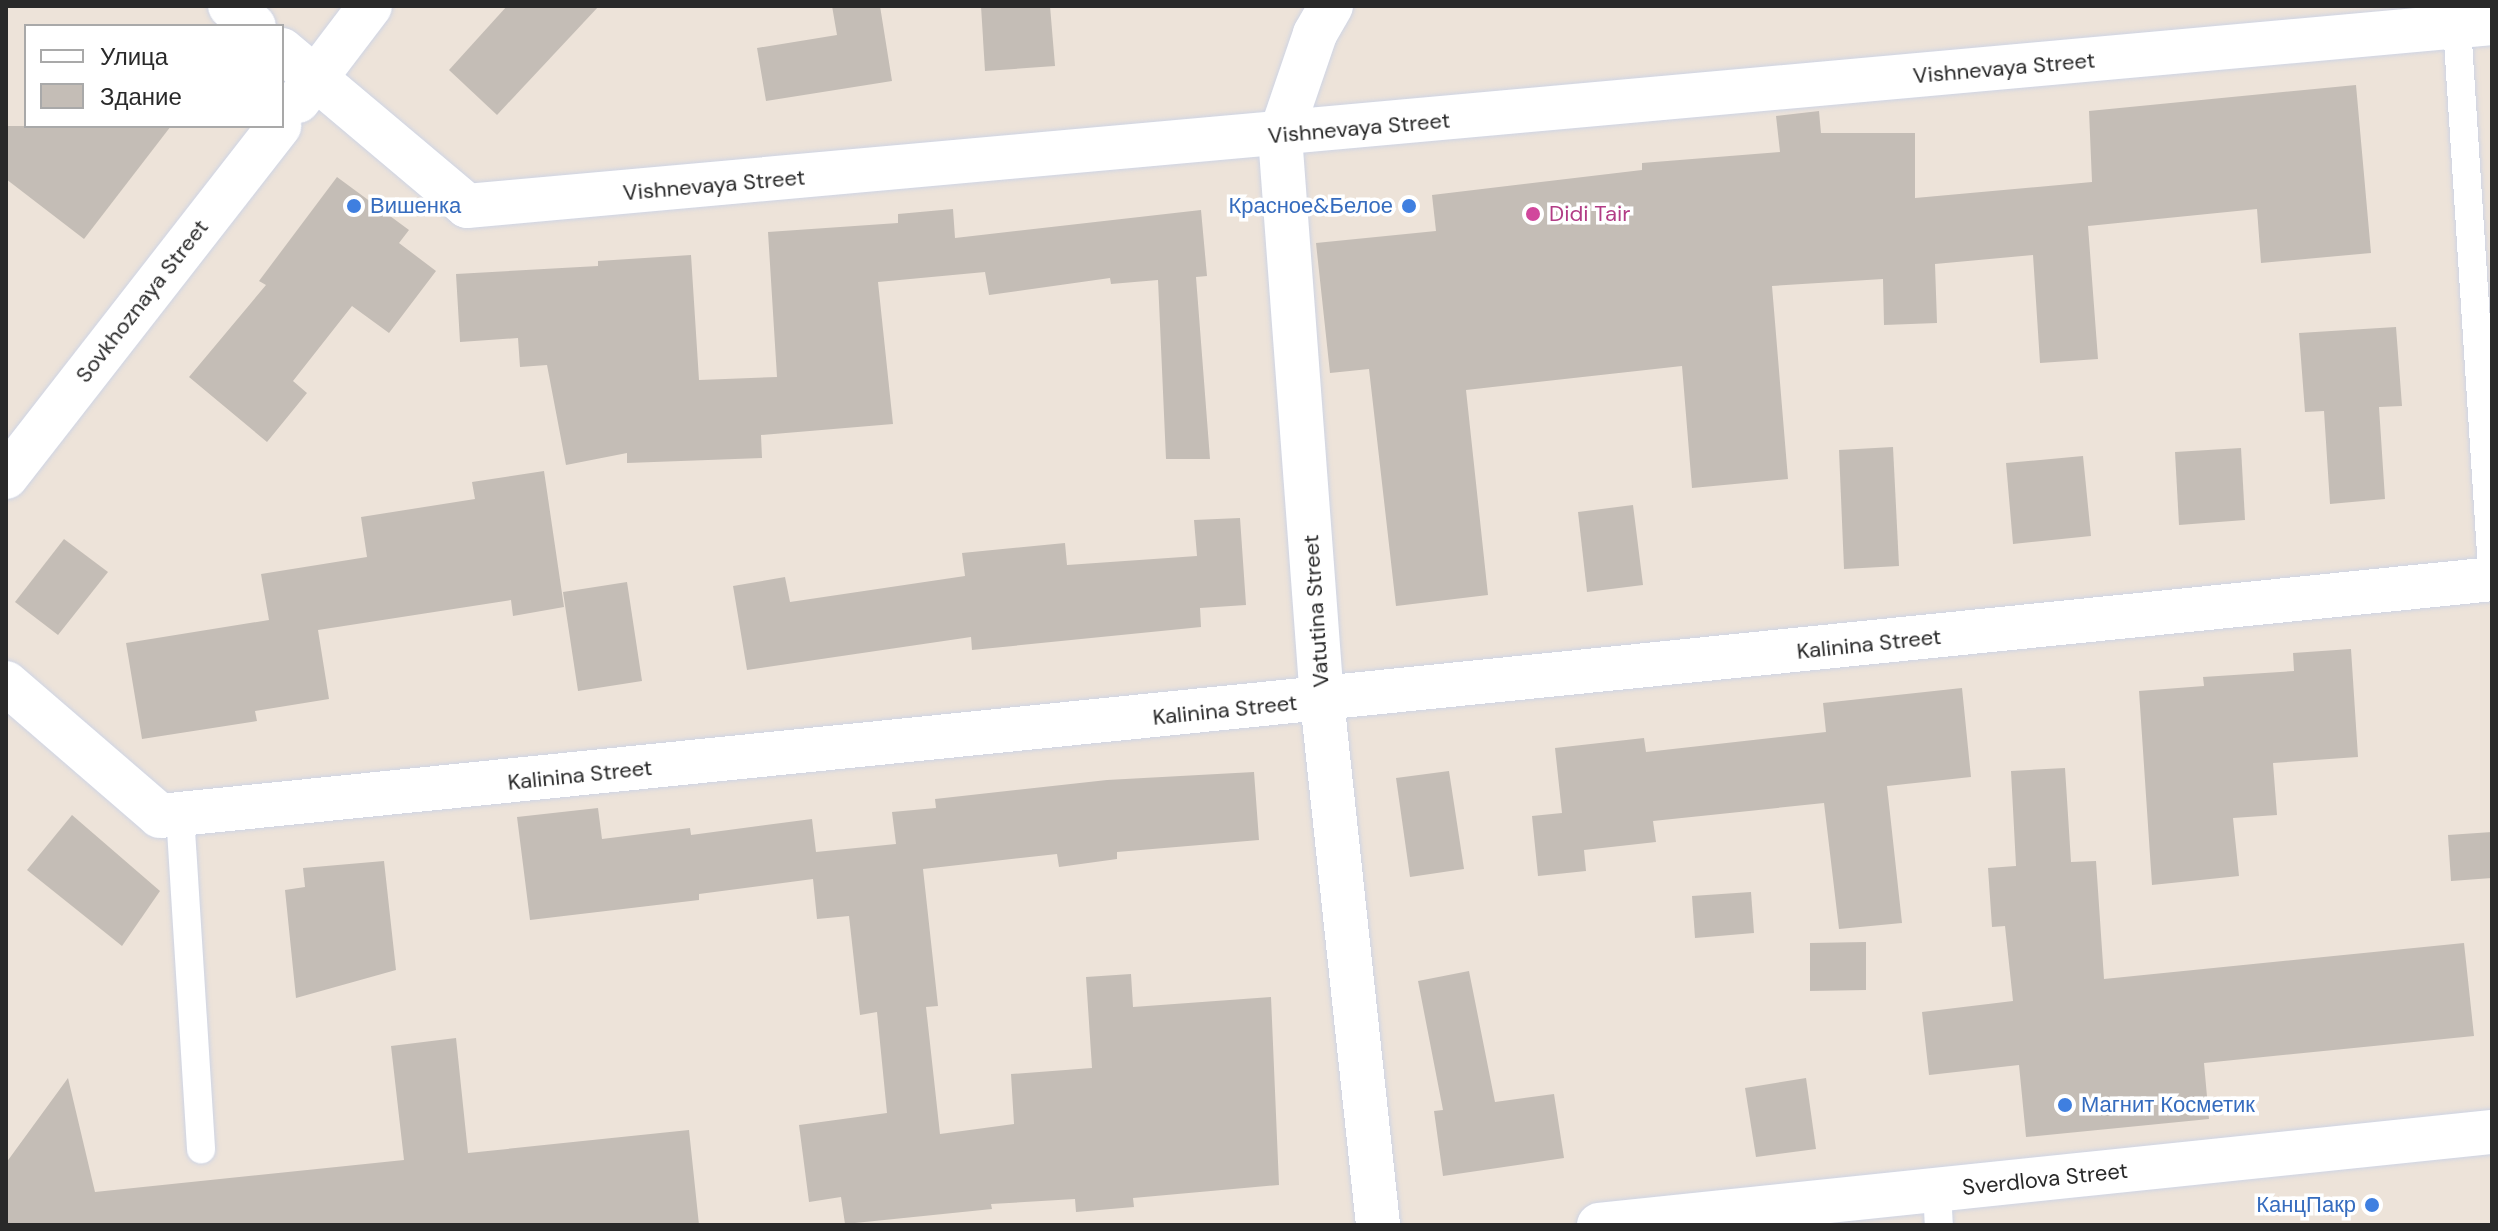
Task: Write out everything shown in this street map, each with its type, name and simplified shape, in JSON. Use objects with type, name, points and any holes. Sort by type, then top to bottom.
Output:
[{"type":"street","points":[[230,6],[252,24]]},
{"type":"street","name":"Sovkhoznaya Street","points":[[284,119],[370,6]]},
{"type":"street","name":"Vatutina Street","points":[[1331,6],[1315,34],[1280,136],[1322,700],[1378,1225]]},
{"type":"street","name":"Vishnevaya Street","points":[[284,52],[467,206],[1280,136],[2475,24]]},
{"type":"street","name":"Sovkhoznaya Street","points":[[6,477],[277,128]]},
{"type":"street","name":"Kalinina Street","points":[[6,683],[160,816],[2492,579]]},
{"type":"street","name":"Sverdlova Street","points":[[1599,1225],[1938,1207],[2492,1132]]},
{"type":"lane","points":[[2475,24],[2492,568]]},
{"type":"lane","points":[[180,814],[201,1149]]},
{"type":"building","points":[[507,6],[599,6],[497,115],[449,70]]},
{"type":"building","points":[[832,6],[880,6],[892,81],[766,101],[757,48],[837,35]]},
{"type":"building","points":[[981,6],[1050,6],[1055,66],[985,71]]},
{"type":"building","points":[[2356,85],[2371,253],[2261,263],[2257,209],[2088,226],[2098,359],[2040,363],[2033,255],[1935,264],[1937,323],[1884,325],[1883,279],[1772,286],[1788,479],[1692,488],[1682,366],[1466,390],[1488,595],[1396,606],[1369,369],[1330,373],[1316,243],[1436,231],[1432,195],[1642,170],[1642,163],[1780,152],[1776,116],[1819,111],[1821,133],[1915,133],[1915,198],[2092,182],[2089,111]]},
{"type":"building","points":[[6,126],[169,128],[84,239],[6,179]]},
{"type":"building","points":[[337,177],[409,230],[399,243],[436,271],[389,333],[352,306],[293,381],[307,393],[267,442],[189,377],[266,285],[259,281]]},
{"type":"building","points":[[953,209],[955,238],[1201,210],[1207,276],[1196,277],[1210,459],[1166,459],[1158,280],[1111,284],[1110,278],[989,295],[985,272],[878,282],[893,424],[761,435],[762,458],[627,463],[627,453],[566,465],[547,365],[520,367],[518,338],[460,342],[456,274],[598,266],[598,261],[691,255],[699,380],[777,377],[768,232],[898,223],[898,214]]},
{"type":"building","points":[[2396,327],[2402,406],[2379,407],[2385,499],[2330,504],[2324,411],[2305,412],[2299,333]]},
{"type":"building","points":[[1893,447],[1899,566],[1844,569],[1839,450]]},
{"type":"building","points":[[2241,448],[2245,520],[2179,525],[2175,452]]},
{"type":"building","points":[[2083,456],[2091,536],[2013,544],[2006,463]]},
{"type":"building","points":[[544,471],[564,607],[513,616],[511,600],[318,630],[329,699],[255,711],[257,721],[142,739],[126,643],[269,620],[261,574],[367,557],[361,517],[475,499],[472,482]]},
{"type":"building","points":[[1633,505],[1643,585],[1587,592],[1578,512]]},
{"type":"building","points":[[1240,518],[1246,605],[1200,608],[1201,627],[972,650],[971,637],[747,670],[733,586],[785,577],[790,602],[965,576],[962,553],[1065,543],[1067,565],[1197,556],[1194,520]]},
{"type":"building","points":[[64,539],[108,572],[58,635],[15,602]]},
{"type":"building","points":[[627,582],[642,681],[578,691],[563,592]]},
{"type":"building","points":[[2351,649],[2358,757],[2273,763],[2277,815],[2233,818],[2239,876],[2152,885],[2139,691],[2204,686],[2203,677],[2294,671],[2293,653]]},
{"type":"building","points":[[1962,688],[1971,777],[1887,786],[1902,923],[1839,929],[1824,803],[1653,821],[1656,842],[1584,850],[1586,871],[1538,876],[1532,816],[1562,813],[1555,748],[1644,738],[1646,752],[1826,732],[1823,703]]},
{"type":"building","points":[[2065,768],[2071,862],[2096,861],[2104,979],[2464,943],[2474,1036],[2204,1063],[2209,1119],[2026,1137],[2019,1065],[1929,1075],[1922,1012],[2013,1001],[2005,926],[1992,927],[1988,868],[2016,866],[2011,771]]},
{"type":"building","points":[[1449,771],[1464,869],[1410,877],[1396,778]]},
{"type":"building","points":[[1254,772],[1259,840],[1117,852],[1117,859],[1059,867],[1057,854],[923,869],[938,1006],[926,1007],[940,1134],[1014,1124],[1011,1074],[1092,1068],[1086,977],[1131,974],[1133,1007],[1271,997],[1279,1185],[1133,1198],[1134,1207],[1076,1212],[1075,1199],[991,1204],[992,1209],[845,1224],[841,1197],[809,1202],[799,1125],[887,1113],[877,1012],[860,1015],[849,916],[817,919],[813,879],[699,894],[699,900],[530,920],[517,817],[598,808],[602,839],[690,828],[691,835],[812,819],[816,852],[896,844],[892,812],[936,808],[935,799],[1107,780]]},
{"type":"building","points":[[72,815],[160,891],[122,946],[27,870]]},
{"type":"building","points":[[2492,832],[2492,878],[2451,881],[2448,835]]},
{"type":"building","points":[[384,861],[396,970],[296,998],[285,890],[305,887],[303,868]]},
{"type":"building","points":[[1751,892],[1754,933],[1695,938],[1692,896]]},
{"type":"building","points":[[1866,942],[1866,990],[1810,991],[1810,943]]},
{"type":"building","points":[[1469,971],[1495,1102],[1554,1094],[1564,1158],[1443,1176],[1434,1111],[1443,1110],[1418,981]]},
{"type":"building","points":[[456,1038],[468,1153],[689,1130],[699,1225],[6,1225],[6,1163],[68,1078],[95,1192],[404,1160],[391,1046]]},
{"type":"building","points":[[1806,1078],[1816,1149],[1756,1157],[1745,1088]]},
{"type":"place","name":"Вишенка","points":[[354,206]]},
{"type":"place","name":"Красное&Белое","points":[[1409,206]]},
{"type":"place","name":"Didi Tair","points":[[1533,214]]},
{"type":"place","name":"Магнит Косметик","points":[[2065,1105]]},
{"type":"place","name":"КанцПакр","points":[[2372,1205]]}]
